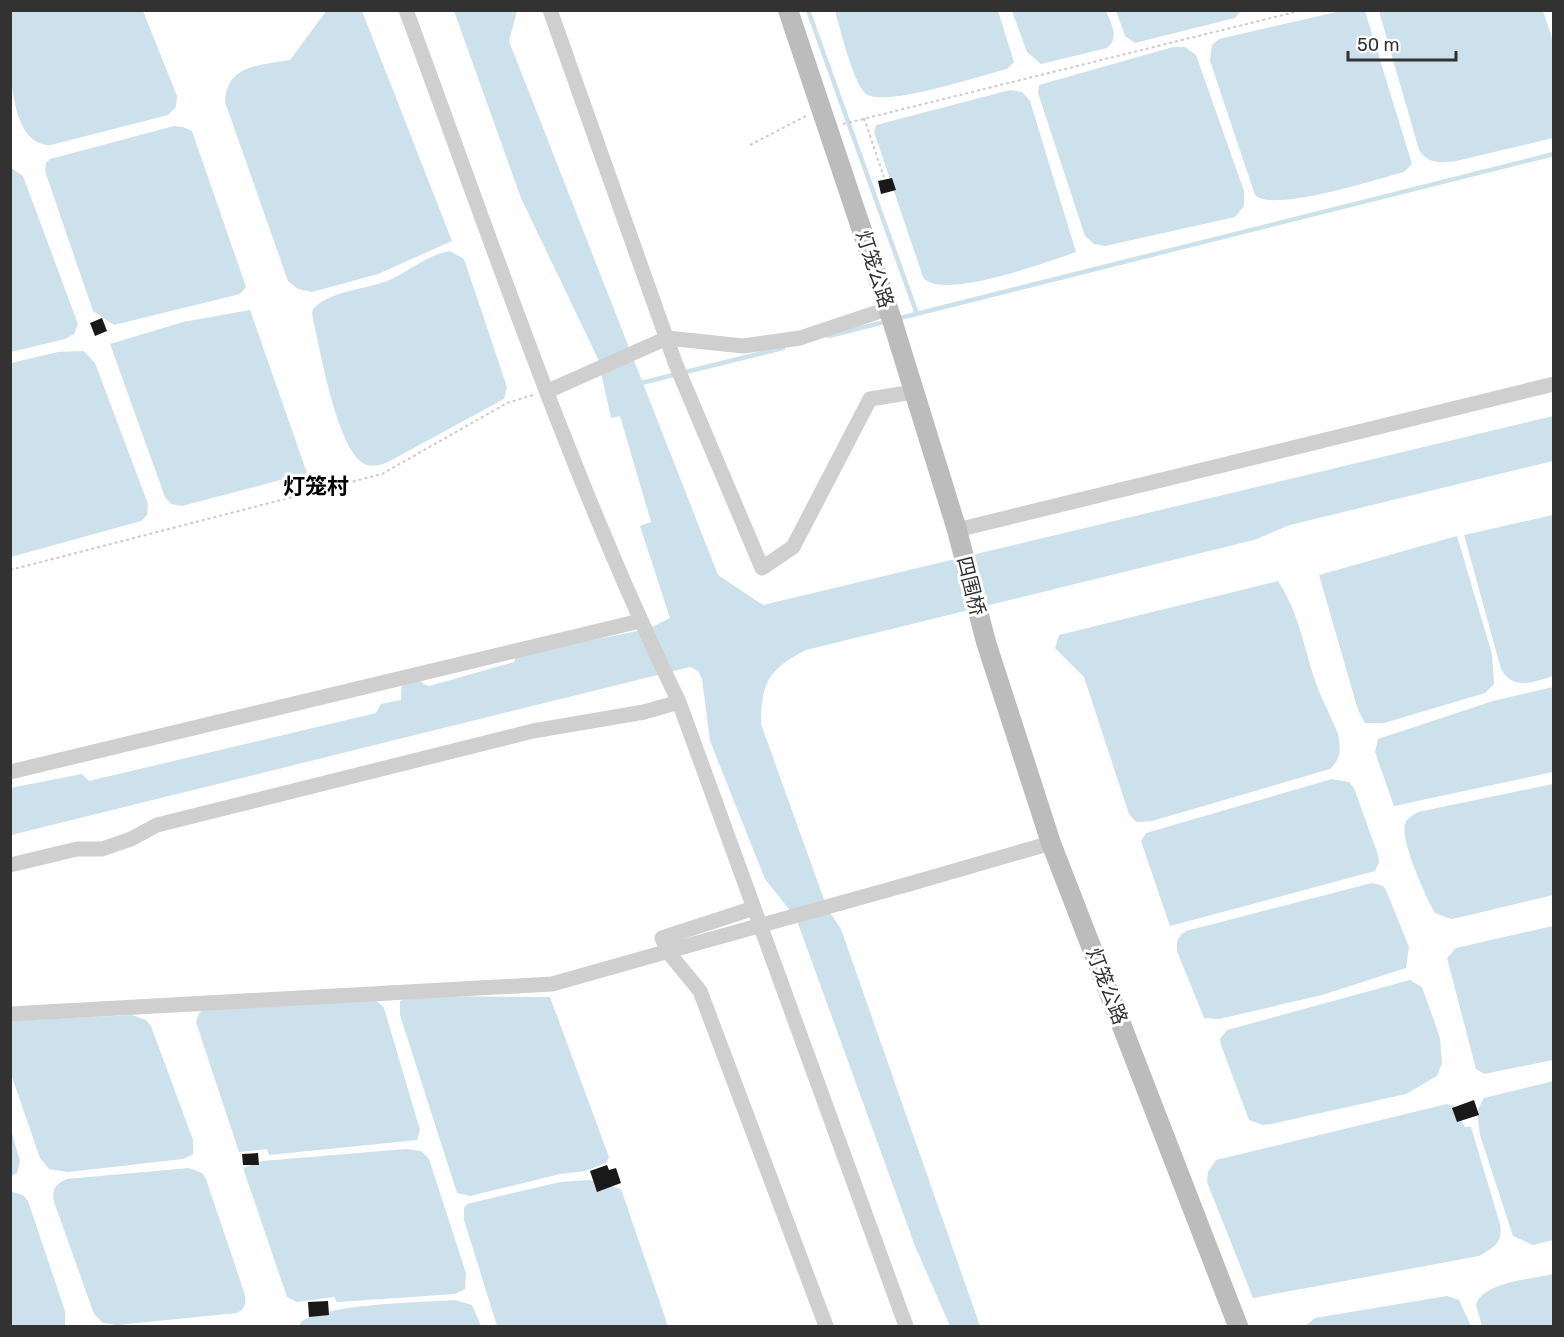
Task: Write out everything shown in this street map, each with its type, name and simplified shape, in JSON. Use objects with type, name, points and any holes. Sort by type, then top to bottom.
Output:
[{"type":"street","points":[[406,10],[548,391],[640,621],[679,702],[906,1326]]},
{"type":"street","points":[[550,10],[676,365],[762,568],[793,547],[870,399],[913,392]]},
{"type":"street","name":"灯笼公路","points":[[788,10],[822,108],[957,530]]},
{"type":"street","points":[[548,391],[667,338],[743,346],[800,338],[889,315]]},
{"type":"street","points":[[957,530],[1554,384]]},
{"type":"street","name":"四围桥","points":[[957,530],[986,642]]},
{"type":"street","points":[[10,772],[640,621]]},
{"type":"street","name":"灯笼公路","points":[[986,642],[1052,843],[1238,1326]]},
{"type":"street","points":[[10,865],[76,849],[102,849],[131,839],[157,825],[533,731],[644,712],[679,702]]},
{"type":"street","points":[[10,1014],[552,984],[1052,843]]},
{"type":"street","points":[[754,908],[662,938],[668,952],[700,991],[826,1326]]},
{"type":"path","points":[[838,125],[1303,10]]},
{"type":"path","points":[[750,145],[822,108]]},
{"type":"path","points":[[864,118],[884,177]]},
{"type":"path","points":[[10,570],[382,474],[507,403],[548,391]]},
{"type":"water","points":[[11,10],[143,11],[177,96],[176,107],[168,115],[51,145],[35,141],[24,129],[17,112],[11,67]]},
{"type":"water","points":[[327,10],[362,11],[452,241],[378,274],[312,292],[298,289],[288,281],[225,102],[227,90],[238,74],[256,66],[290,60]]},
{"type":"water","points":[[1116,10],[1241,11],[1235,18],[1135,43],[1125,36]]},
{"type":"water","points":[[454,11],[517,11],[509,41],[718,575],[763,605],[1553,416],[1553,461],[1290,525],[1254,540],[806,650],[783,664],[770,678],[763,697],[761,724],[827,908],[841,929],[980,1326],[950,1326],[915,1246],[796,918],[765,879],[710,741],[702,679],[698,671],[690,667],[11,835],[10,788],[82,774],[89,781],[376,713],[381,704],[401,700],[402,676],[418,676],[423,684],[429,686],[514,662],[516,655],[648,629],[670,618],[640,526],[651,522],[620,416],[611,418],[598,359],[521,198]]},
{"type":"water","points":[[835,11],[998,11],[1014,62],[1007,69],[933,89],[891,97],[875,97],[865,93],[860,87],[847,54]]},
{"type":"water","points":[[1012,11],[1106,11],[1113,30],[1113,40],[1107,48],[1041,64],[1027,52]]},
{"type":"water","points":[[1341,11],[1365,11],[1412,164],[1404,172],[1326,193],[1282,200],[1265,199],[1255,195],[1210,61],[1212,45],[1219,39]]},
{"type":"water","points":[[1379,11],[1543,11],[1553,41],[1553,138],[1456,161],[1440,162],[1426,158],[1419,150]]},
{"type":"water","points":[[1173,47],[1185,47],[1196,55],[1244,191],[1244,206],[1235,217],[1105,246],[1094,244],[1085,236],[1038,93],[1039,85]]},
{"type":"water","points":[[1010,90],[1022,92],[1030,101],[1076,252],[996,277],[950,285],[933,283],[923,277],[874,132],[876,125]]},
{"type":"water","points":[[174,126],[192,131],[246,287],[240,294],[114,325],[93,311],[45,171],[46,163],[50,159]]},
{"type":"water","points":[[10,167],[23,176],[78,324],[74,334],[65,339],[11,352]]},
{"type":"water","points":[[450,251],[464,259],[507,387],[504,399],[386,463],[376,466],[366,465],[351,450],[336,414],[319,348],[313,309],[338,294],[387,281],[433,256]]},
{"type":"water","points":[[250,310],[307,473],[182,506],[171,504],[165,497],[110,344],[183,322]]},
{"type":"water","points":[[84,351],[95,363],[148,504],[147,515],[141,521],[11,557],[11,363],[58,352]]},
{"type":"water","points":[[1553,515],[1553,676],[1531,682],[1518,682],[1506,676],[1501,669],[1464,535]]},
{"type":"water","points":[[1457,536],[1492,654],[1494,684],[1485,693],[1384,723],[1365,723],[1358,710],[1319,575]]},
{"type":"water","points":[[1278,581],[1294,612],[1316,684],[1338,734],[1340,749],[1336,761],[1330,769],[1152,821],[1136,822],[1129,814],[1084,677],[1055,648],[1059,635]]},
{"type":"water","points":[[1553,687],[1553,772],[1394,806],[1375,752],[1378,739],[1493,701]]},
{"type":"water","points":[[1332,779],[1349,782],[1354,788],[1378,855],[1379,862],[1375,871],[1170,926],[1141,841],[1146,833]]},
{"type":"water","points":[[1553,784],[1553,895],[1451,919],[1435,913],[1420,882],[1406,843],[1404,832],[1409,818],[1418,812]]},
{"type":"water","points":[[1372,883],[1383,886],[1386,890],[1409,947],[1406,968],[1322,995],[1219,1019],[1204,1018],[1177,951],[1178,939],[1183,933]]},
{"type":"water","points":[[1553,926],[1553,1060],[1484,1074],[1476,1069],[1447,958],[1456,948]]},
{"type":"water","points":[[1410,980],[1422,987],[1440,1038],[1442,1063],[1437,1076],[1406,1094],[1271,1124],[1263,1125],[1249,1120],[1221,1045],[1220,1039],[1227,1030]]},
{"type":"water","points":[[413,996],[550,997],[609,1157],[606,1163],[585,1171],[560,1174],[470,1196],[457,1193],[400,1015],[400,1001]]},
{"type":"water","points":[[374,998],[384,1008],[420,1130],[417,1140],[269,1155],[267,1149],[239,1152],[196,1022],[199,1013],[203,1010]]},
{"type":"water","points":[[132,1015],[146,1020],[151,1026],[193,1140],[193,1154],[183,1159],[68,1172],[49,1169],[40,1158],[11,1074],[10,1021]]},
{"type":"water","points":[[1553,1081],[1553,1240],[1533,1245],[1513,1236],[1480,1135],[1477,1111],[1484,1098]]},
{"type":"water","points":[[1447,1104],[1454,1106],[1465,1127],[1471,1127],[1500,1224],[1501,1230],[1497,1244],[1479,1256],[1253,1298],[1207,1182],[1208,1172],[1216,1160]]},
{"type":"water","points":[[11,1130],[20,1161],[17,1173],[11,1176]]},
{"type":"water","points":[[406,1149],[421,1151],[429,1159],[466,1273],[465,1289],[455,1294],[337,1302],[334,1297],[297,1302],[287,1297],[243,1168],[262,1161]]},
{"type":"water","points":[[189,1168],[202,1173],[206,1179],[244,1292],[243,1308],[237,1313],[117,1325],[103,1323],[94,1314],[54,1202],[55,1188],[67,1179]]},
{"type":"water","points":[[589,1180],[621,1189],[668,1326],[497,1326],[464,1220],[464,1208],[467,1204],[560,1182]]},
{"type":"water","points":[[10,1191],[23,1195],[28,1201],[65,1311],[65,1326],[11,1326]]},
{"type":"water","points":[[1553,1274],[1553,1326],[1482,1326],[1476,1305],[1480,1297],[1488,1291],[1509,1283]]},
{"type":"water","points":[[1447,1296],[1459,1300],[1471,1326],[1305,1326],[1315,1318]]},
{"type":"water","points":[[455,1300],[472,1305],[481,1326],[299,1326],[301,1322],[314,1316],[353,1307]]},
{"type":"building","points":[[892,178],[896,190],[881,194],[878,181]]},
{"type":"building","points":[[102,318],[107,331],[95,336],[90,323]]},
{"type":"building","points":[[1474,1100],[1479,1115],[1457,1122],[1452,1108]]},
{"type":"building","points":[[258,1153],[259,1165],[243,1165],[242,1154]]},
{"type":"building","points":[[607,1165],[609,1170],[616,1168],[621,1183],[597,1192],[590,1171]]},
{"type":"building","points":[[328,1301],[329,1315],[309,1317],[308,1302]]},
{"type":"waterway","points":[[808,10],[917,314]]},
{"type":"waterway","points":[[896,319],[1554,154]]},
{"type":"waterway","points":[[829,336],[888,321]]},
{"type":"waterway","points":[[637,384],[783,348]]},
{"type":"district","name":"灯笼村","points":[[316,486]]}]
